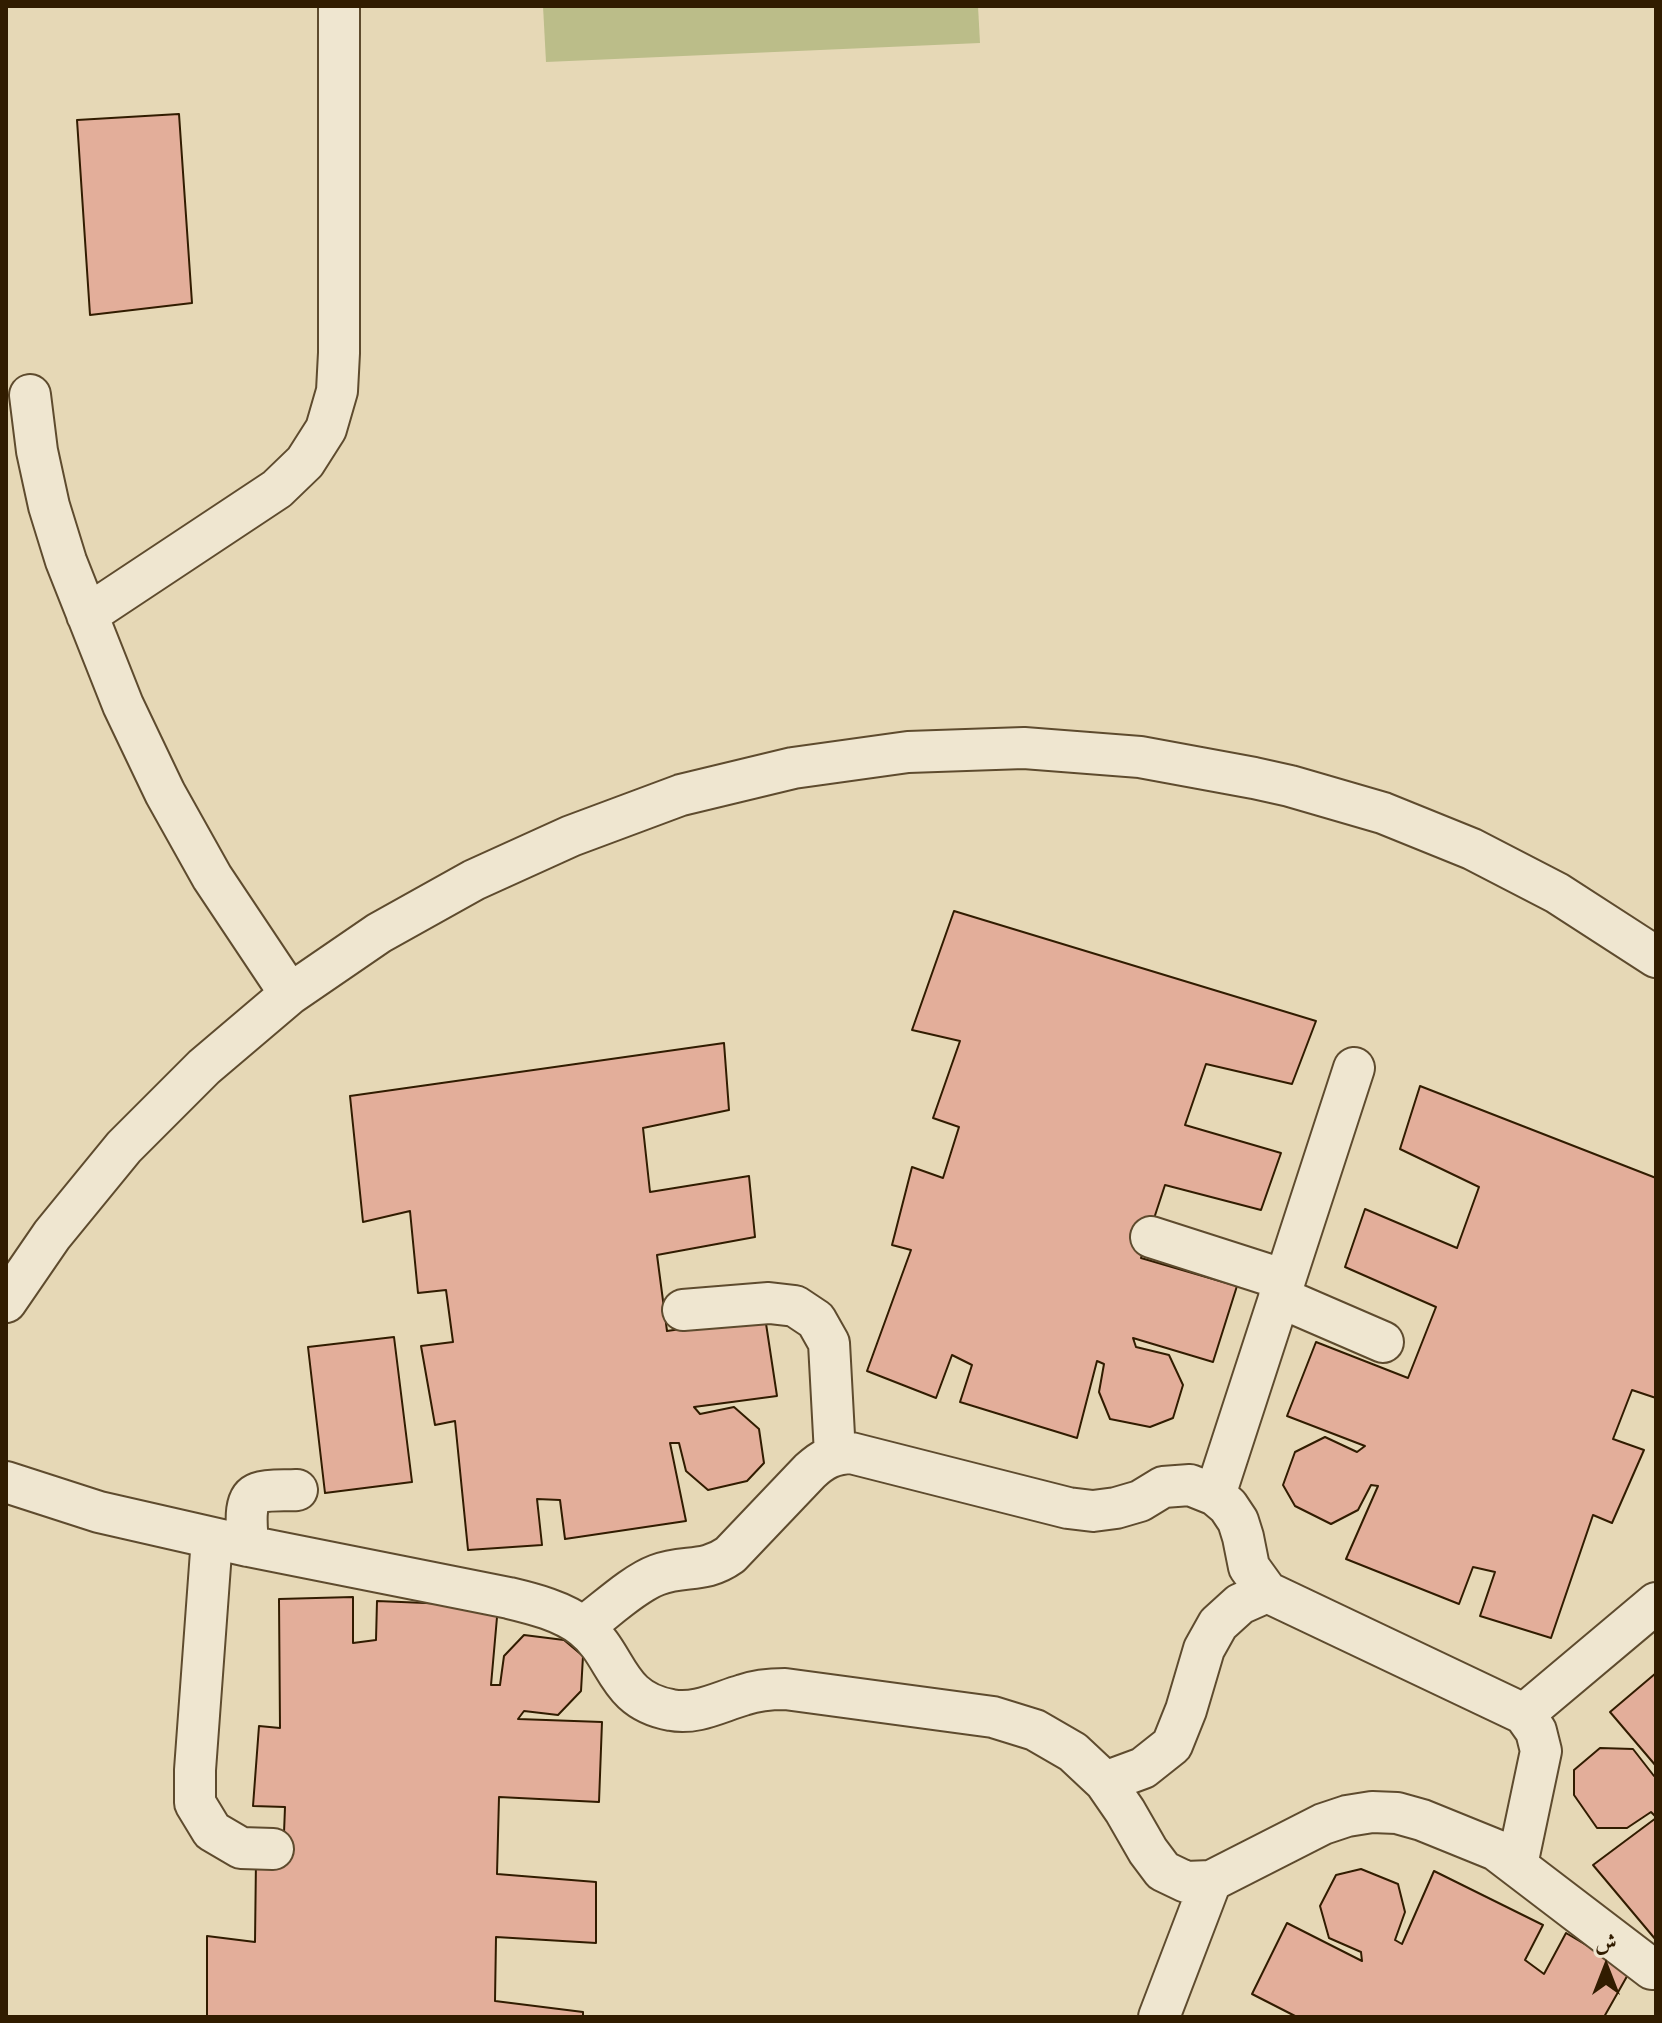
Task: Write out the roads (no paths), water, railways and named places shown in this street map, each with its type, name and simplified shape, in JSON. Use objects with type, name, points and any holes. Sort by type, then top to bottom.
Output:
[{"type":"lane","points":[[87,615],[277,489],[305,462],[326,429],[337,391],[339,353],[339,6]]},
{"type":"lane","points":[[30,395],[37,451],[49,506],[66,561],[123,705],[165,793],[212,877],[290,994]]},
{"type":"lane","points":[[6,1302],[52,1235],[124,1147],[204,1067],[290,994],[379,933],[474,880],[571,836],[681,795],[793,768],[908,752],[1024,748],[1140,757],[1290,786],[1383,813],[1472,849],[1557,893],[1656,957]]},
{"type":"lane","points":[[1215,1495],[1354,1068]]},
{"type":"lane","points":[[1151,1237],[1282,1289],[1383,1342]]},
{"type":"lane","points":[[683,1310],[769,1303],[795,1306],[816,1320],[829,1343],[835,1454]]},
{"type":"lane","points":[[583,1627],[647,1579],[662,1573],[706,1568],[730,1555],[810,1471],[835,1454],[851,1453],[1068,1508],[1093,1511],[1140,1501],[1163,1487],[1190,1485],[1215,1495],[1228,1506],[1238,1521],[1249,1567],[1267,1592],[1524,1714],[1536,1731],[1541,1751],[1517,1865]]},
{"type":"lane","points":[[6,1482],[99,1512],[230,1542],[518,1600],[547,1609],[583,1627],[594,1638],[624,1685],[646,1701],[671,1710],[698,1710],[743,1694],[785,1689],[993,1717],[1035,1730],[1073,1752],[1105,1782],[1163,1871],[1186,1882],[1211,1881],[1323,1824],[1347,1816],[1372,1812],[1397,1813],[1422,1820],[1496,1850],[1652,1969]]},
{"type":"lane","points":[[273,1849],[241,1848],[212,1831],[195,1803],[195,1770],[230,1542],[251,1497],[257,1493],[297,1490]]},
{"type":"lane","points":[[1105,1782],[1143,1768],[1172,1745],[1204,1649],[1218,1624],[1240,1604],[1267,1592]]},
{"type":"lane","points":[[1524,1714],[1656,1603]]},
{"type":"lane","points":[[1159,2017],[1211,1881]]}]
